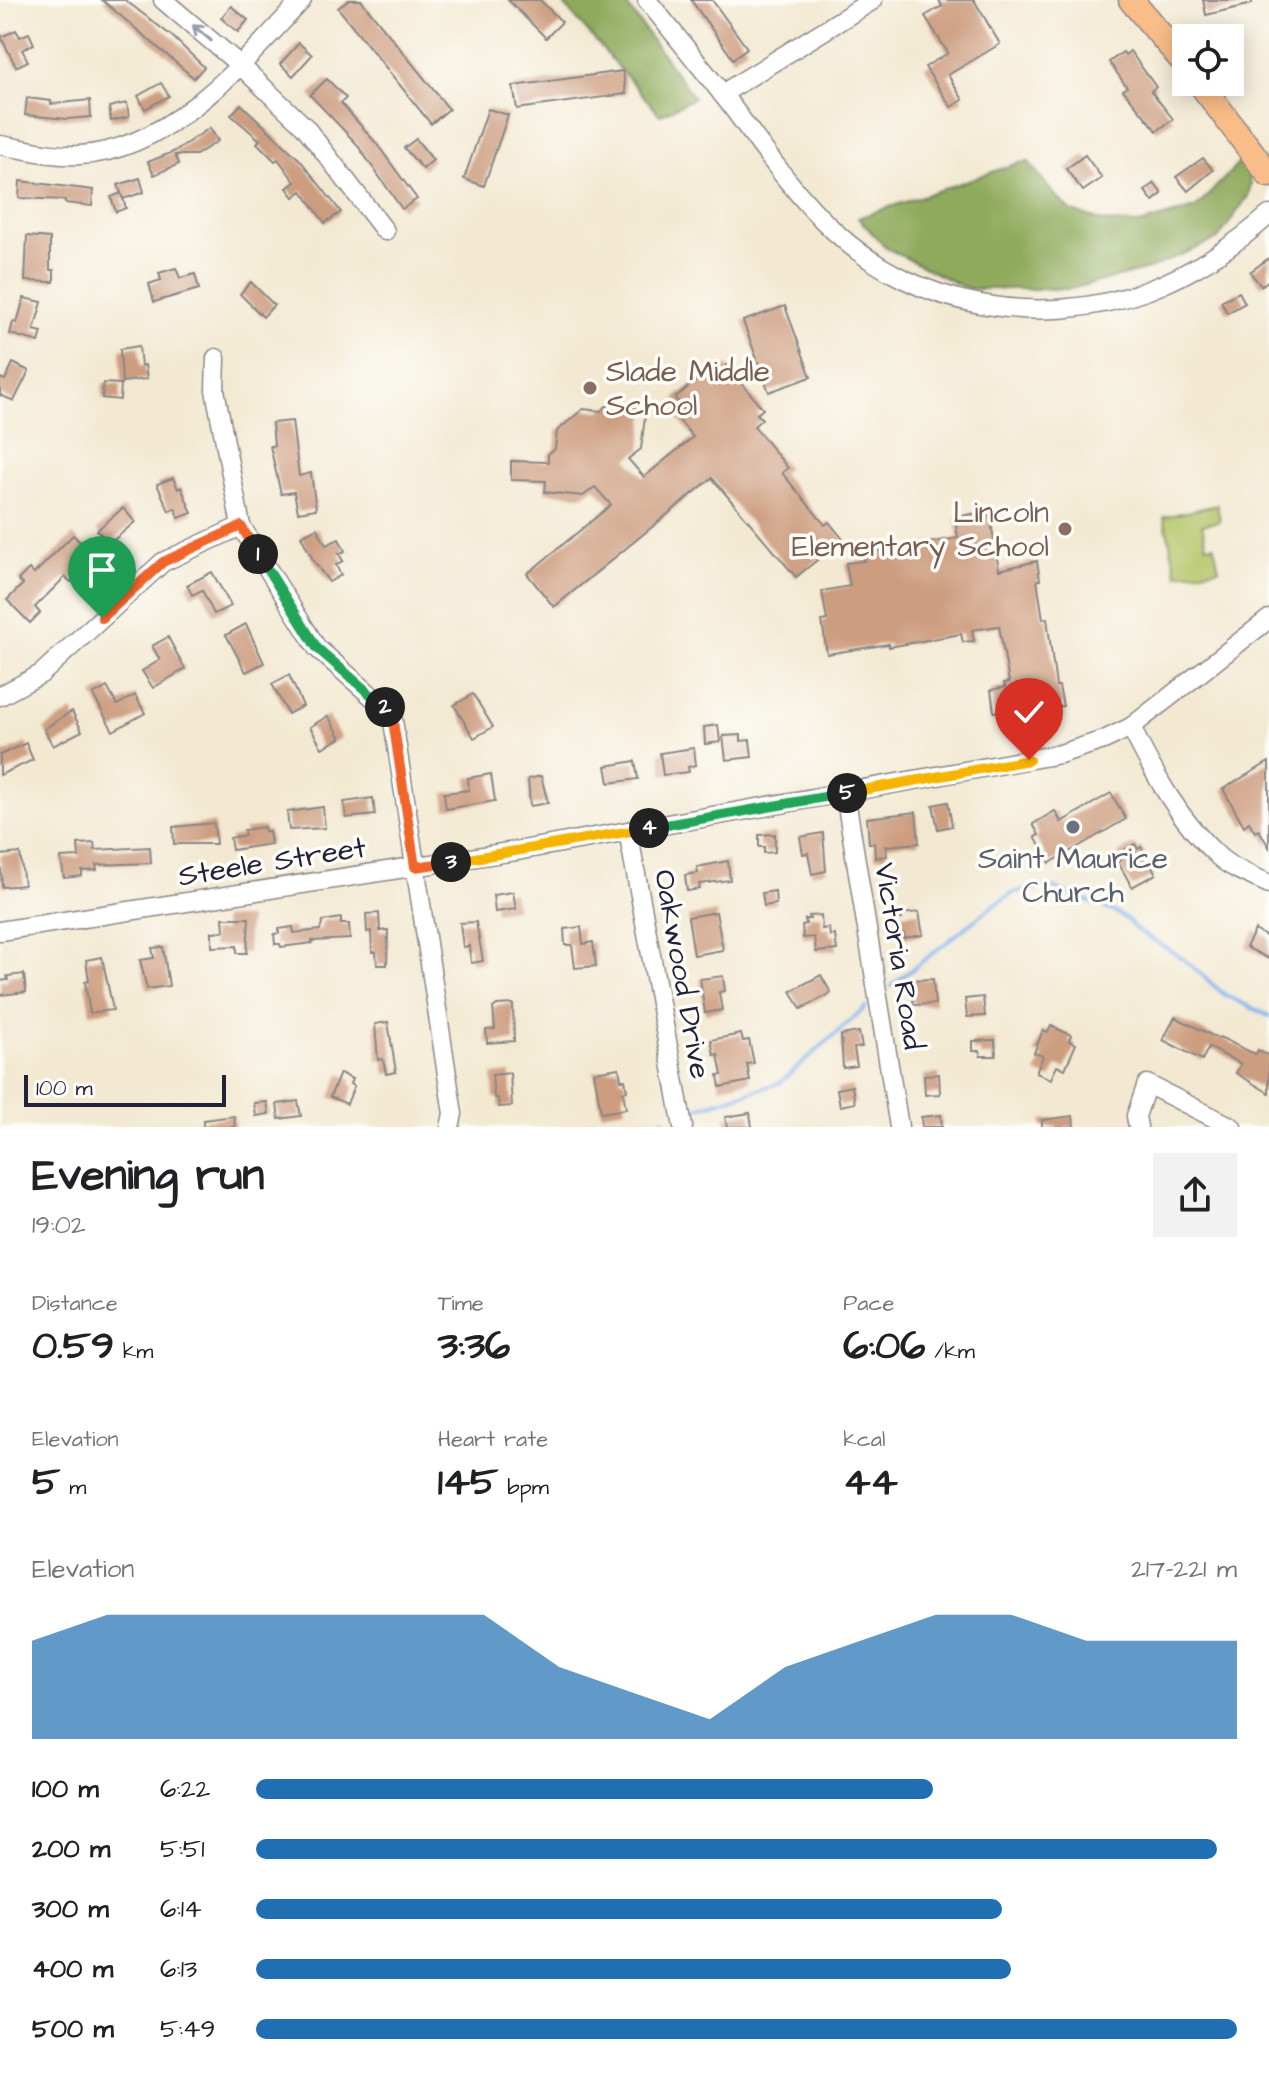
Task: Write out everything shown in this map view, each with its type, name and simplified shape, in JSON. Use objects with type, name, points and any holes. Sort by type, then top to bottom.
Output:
[{"type":"main road","points":[[1131,0],[1172,48]]},
{"type":"main road","points":[[1210,96],[1269,175]]},
{"type":"street","points":[[163,0],[241,66],[305,127],[385,231]]},
{"type":"street","points":[[0,145],[77,155],[107,152],[157,130],[204,101],[302,0]]},
{"type":"street","points":[[647,0],[764,150],[834,231],[856,250],[894,274],[953,298],[1014,309],[1062,308],[1123,298],[1176,279],[1269,215]]},
{"type":"street","points":[[722,94],[865,2]]},
{"type":"street","points":[[216,358],[215,390],[241,526],[317,648],[392,714],[453,1114],[450,1127]]},
{"type":"street","points":[[0,696],[41,674],[163,562],[241,526]]},
{"type":"street","name":"Steele Street","points":[[0,931],[415,867],[1060,754],[1097,743],[1131,727],[1269,619]]},
{"type":"street","points":[[1131,727],[1159,783],[1189,823],[1221,859],[1269,884]]},
{"type":"street","name":"Victoria Road","points":[[845,793],[899,1127]]},
{"type":"street","name":"Oakwood Drive","points":[[628,831],[683,1127]]},
{"type":"street","points":[[1138,1127],[1136,1116],[1147,1084],[1232,1127]]},
{"type":"green space","points":[[560,0],[623,0],[694,98],[660,115]]},
{"type":"green space","points":[[1029,162],[1071,211],[1104,222],[1139,224],[1196,208],[1239,163],[1247,167],[1251,185],[1248,196],[1218,239],[1149,269],[1070,289],[967,289],[886,248],[858,218],[1018,163]]},
{"type":"green space","points":[[1217,505],[1220,521],[1202,525],[1207,546],[1214,545],[1219,569],[1177,574],[1164,517]]},
{"type":"building","points":[[102,0],[125,0],[173,37],[204,67],[194,78]]},
{"type":"building","points":[[349,0],[361,0],[449,109],[431,124],[338,8]]},
{"type":"building","points":[[508,0],[540,0],[562,22],[546,38]]},
{"type":"building","points":[[691,0],[712,0],[747,48],[733,59]]},
{"type":"building","points":[[939,0],[974,0],[1000,44],[948,75],[963,100],[951,107],[925,67],[948,53],[925,16],[942,6]]},
{"type":"building","points":[[1203,0],[1252,0],[1252,4],[1206,15]]},
{"type":"building","points":[[231,6],[248,20],[238,32],[221,18]]},
{"type":"building","points":[[16,30],[20,37],[29,33],[34,44],[22,50],[28,61],[16,67],[1,37]]},
{"type":"building","points":[[299,43],[312,55],[293,76],[280,64]]},
{"type":"building","points":[[1130,51],[1156,87],[1151,91],[1173,119],[1157,131],[1123,90],[1127,87],[1109,62]]},
{"type":"building","points":[[623,71],[626,94],[517,109],[513,86]]},
{"type":"building","points":[[327,79],[346,98],[341,103],[376,143],[417,199],[402,209],[355,142],[310,95]]},
{"type":"building","points":[[161,83],[169,96],[145,109],[138,96]]},
{"type":"building","points":[[27,98],[51,101],[51,104],[90,100],[91,117],[67,119],[25,115]]},
{"type":"building","points":[[127,103],[129,117],[111,121],[109,107]]},
{"type":"building","points":[[241,104],[300,160],[341,212],[325,223],[302,191],[294,197],[287,188],[295,182],[278,159],[275,161],[257,143],[260,140],[231,115]]},
{"type":"building","points":[[488,109],[508,115],[484,186],[464,179]]},
{"type":"building","points":[[210,128],[218,141],[196,155],[175,155],[179,164],[154,175],[148,162],[173,152]]},
{"type":"building","points":[[416,139],[433,160],[423,169],[404,148]]},
{"type":"building","points":[[1085,155],[1102,178],[1083,191],[1066,169]]},
{"type":"building","points":[[1203,158],[1213,170],[1188,191],[1176,177]]},
{"type":"building","points":[[140,178],[144,192],[123,199],[118,185]]},
{"type":"building","points":[[20,181],[93,190],[92,206],[65,203],[65,200],[19,198]]},
{"type":"building","points":[[1154,183],[1162,194],[1153,201],[1145,191]]},
{"type":"building","points":[[121,193],[126,208],[116,212],[111,197]]},
{"type":"building","points":[[27,236],[50,238],[50,270],[54,270],[54,282],[25,281]]},
{"type":"building","points":[[1269,258],[1269,280],[1261,286],[1250,272]]},
{"type":"building","points":[[176,268],[180,278],[195,274],[199,289],[154,302],[149,284],[161,280],[159,273]]},
{"type":"building","points":[[251,282],[274,305],[263,317],[240,294]]},
{"type":"building","points":[[1239,292],[1245,303],[1227,313],[1221,301]]},
{"type":"building","points":[[24,298],[42,302],[34,330],[42,332],[39,342],[10,334],[13,322],[17,323]]},
{"type":"building","points":[[785,306],[811,377],[769,392],[743,321]]},
{"type":"building","points":[[139,346],[141,366],[145,365],[147,379],[122,382],[120,349]]},
{"type":"building","points":[[13,363],[29,371],[14,401],[0,395],[0,378],[5,380]]},
{"type":"building","points":[[727,365],[763,409],[757,414],[762,419],[754,426],[788,468],[782,473],[825,525],[829,522],[843,539],[796,577],[712,478],[554,607],[527,574],[611,505],[595,487],[583,496],[545,492],[546,481],[511,480],[511,461],[548,462],[548,454],[555,449],[557,431],[583,409],[601,411],[606,406],[646,409],[641,449],[628,459],[644,477],[693,437],[675,415],[683,408],[675,398],[708,371],[713,377]]},
{"type":"building","points":[[103,383],[121,384],[120,400],[102,398]]},
{"type":"building","points":[[292,421],[299,476],[311,473],[316,509],[298,512],[294,492],[281,494],[270,446],[274,446],[272,423]]},
{"type":"building","points":[[173,478],[178,489],[181,487],[192,513],[179,518],[175,508],[169,511],[157,484]]},
{"type":"building","points":[[123,508],[135,522],[109,544],[97,530]]},
{"type":"building","points":[[989,511],[999,570],[1037,561],[1043,619],[1047,618],[1056,686],[1059,686],[1063,706],[1049,709],[1048,706],[1037,708],[1037,705],[994,712],[991,690],[1005,687],[1004,683],[1009,682],[999,626],[972,630],[974,641],[963,642],[961,634],[827,654],[822,621],[827,620],[822,591],[850,586],[846,563],[865,561],[863,554],[958,538],[955,517]]},
{"type":"building","points":[[317,528],[326,545],[339,539],[345,551],[339,554],[343,561],[336,565],[341,575],[329,582],[301,536]]},
{"type":"building","points":[[73,535],[96,557],[71,582],[65,577],[35,607],[40,613],[30,623],[7,600],[23,584],[18,580],[29,569],[34,574]]},
{"type":"building","points":[[212,572],[231,606],[214,614],[202,590],[192,595],[187,585]]},
{"type":"building","points":[[246,624],[264,663],[246,672],[226,635]]},
{"type":"building","points":[[168,637],[185,669],[153,688],[142,671],[160,660],[152,646]]},
{"type":"building","points":[[289,675],[303,706],[288,714],[272,684]]},
{"type":"building","points":[[107,687],[117,705],[135,695],[145,713],[113,731],[93,695]]},
{"type":"building","points":[[473,694],[493,727],[474,738],[454,705]]},
{"type":"building","points":[[72,711],[82,731],[53,746],[44,729]]},
{"type":"building","points":[[328,716],[341,738],[322,748],[310,727]]},
{"type":"building","points":[[718,725],[720,742],[705,744],[704,727]]},
{"type":"building","points":[[741,735],[741,741],[750,740],[752,757],[726,760],[723,736]]},
{"type":"building","points":[[26,743],[33,760],[0,775],[0,755]]},
{"type":"building","points":[[694,748],[696,765],[688,767],[689,772],[663,775],[660,753]]},
{"type":"building","points":[[635,761],[638,779],[609,783],[606,766]]},
{"type":"building","points":[[1269,762],[1269,847],[1259,830],[1255,832],[1249,822],[1244,826],[1223,789]]},
{"type":"building","points":[[491,774],[495,801],[446,809],[444,793],[469,790],[468,778]]},
{"type":"building","points":[[541,776],[548,803],[530,806],[528,779]]},
{"type":"building","name":"Saint Maurice Church","points":[[1111,793],[1126,819],[1050,863],[1035,837],[1039,835],[1033,824],[1055,811],[1061,822]]},
{"type":"building","points":[[373,798],[375,815],[346,818],[344,802]]},
{"type":"building","points":[[948,802],[952,826],[938,829],[933,805]]},
{"type":"building","points":[[323,807],[325,828],[289,830],[287,812]]},
{"type":"building","points":[[916,812],[919,843],[886,846],[887,856],[875,858],[874,843],[869,843],[867,818]]},
{"type":"building","points":[[214,823],[216,844],[174,844],[173,827]]},
{"type":"building","points":[[264,827],[265,831],[269,831],[271,844],[232,850],[230,838],[245,835],[244,830]]},
{"type":"building","points":[[823,833],[826,871],[812,874],[808,853],[803,854],[800,837]]},
{"type":"building","points":[[775,834],[775,852],[764,853],[764,847],[759,847],[759,835]]},
{"type":"building","points":[[94,843],[95,850],[150,847],[151,863],[96,865],[97,870],[82,871],[82,876],[64,878],[61,858],[79,857],[78,844]]},
{"type":"building","points":[[1135,844],[1138,849],[1141,847],[1156,874],[1132,887],[1118,862],[1121,860],[1118,853]]},
{"type":"building","points":[[20,853],[24,885],[2,887],[0,855]]},
{"type":"building","points":[[728,861],[730,880],[699,884],[700,889],[687,891],[685,875],[698,873],[697,867]]},
{"type":"building","points":[[775,891],[776,904],[764,906],[762,893]]},
{"type":"building","points":[[513,892],[516,909],[495,912],[493,895]]},
{"type":"building","points":[[716,912],[723,950],[694,955],[688,917]]},
{"type":"building","points":[[919,912],[923,935],[904,938],[904,934],[898,935],[896,920],[902,919],[901,914]]},
{"type":"building","points":[[379,913],[380,931],[388,930],[387,965],[377,965],[376,952],[372,952],[371,931],[367,932],[366,914]]},
{"type":"building","points":[[821,915],[822,929],[829,928],[830,936],[835,935],[837,950],[816,952],[814,937],[803,938],[805,919]]},
{"type":"building","points":[[223,918],[249,918],[247,953],[237,953],[237,946],[212,947],[212,932],[224,931]]},
{"type":"building","points":[[341,918],[341,924],[349,924],[350,939],[281,947],[275,944],[274,934],[279,933],[279,929],[293,927],[294,933],[320,930],[323,921]]},
{"type":"building","points":[[476,922],[483,961],[471,963],[469,946],[463,947],[460,923]]},
{"type":"building","points":[[581,927],[583,944],[593,942],[596,966],[575,968],[572,945],[565,945],[564,929]]},
{"type":"building","points":[[1255,930],[1269,938],[1269,959],[1246,947]]},
{"type":"building","points":[[163,947],[169,986],[147,989],[140,960],[154,958],[152,948]]},
{"type":"building","points":[[102,957],[113,1010],[90,1013],[85,982],[89,981],[86,960]]},
{"type":"building","points":[[24,974],[26,992],[0,995],[0,981],[8,980],[7,976]]},
{"type":"building","points":[[821,975],[831,993],[801,1009],[791,991]]},
{"type":"building","points":[[723,976],[725,991],[719,992],[722,1010],[705,1013],[700,979]]},
{"type":"building","points":[[933,979],[935,1004],[914,1005],[909,980]]},
{"type":"building","points":[[983,997],[985,1016],[967,1017],[965,999]]},
{"type":"building","points":[[513,1004],[514,1041],[487,1043],[486,1030],[495,1029],[493,1008]]},
{"type":"building","points":[[1175,1017],[1219,1039],[1269,1056],[1269,1093],[1236,1073],[1241,1064],[1209,1047],[1202,1060],[1163,1040]]},
{"type":"building","points":[[388,1022],[396,1072],[386,1074],[383,1059],[378,1060],[375,1024]]},
{"type":"building","points":[[1051,1026],[1071,1035],[1069,1041],[1076,1044],[1065,1069],[1057,1066],[1051,1079],[1036,1073],[1043,1056],[1034,1053],[1043,1030],[1048,1032]]},
{"type":"building","points":[[859,1032],[862,1047],[854,1048],[857,1066],[843,1068],[841,1035]]},
{"type":"building","points":[[741,1034],[743,1041],[749,1040],[754,1063],[747,1064],[750,1081],[720,1087],[718,1075],[722,1075],[718,1054],[714,1055],[711,1040]]},
{"type":"building","points":[[995,1040],[996,1056],[980,1056],[980,1051],[973,1051],[973,1041]]},
{"type":"building","points":[[619,1068],[627,1091],[623,1092],[626,1109],[601,1113],[594,1072]]},
{"type":"building","points":[[340,1073],[352,1079],[350,1084],[354,1086],[347,1104],[330,1097]]},
{"type":"building","points":[[510,1073],[512,1106],[499,1107],[498,1098],[494,1098],[492,1075]]},
{"type":"building","points":[[939,1074],[940,1094],[925,1095],[924,1075]]},
{"type":"building","points":[[852,1086],[855,1103],[840,1106],[837,1089]]},
{"type":"building","points":[[298,1101],[301,1116],[279,1119],[277,1104]]},
{"type":"building","points":[[267,1102],[269,1114],[256,1116],[254,1103]]},
{"type":"building","points":[[750,1113],[752,1127],[727,1127],[725,1117]]},
{"type":"building","points":[[941,1115],[942,1127],[922,1127],[921,1117]]},
{"type":"building","points":[[234,1116],[235,1127],[203,1127],[203,1120]]},
{"type":"building","points":[[1073,1116],[1074,1127],[1042,1127],[1042,1120]]},
{"type":"waterway","points":[[891,986],[994,905],[1015,892],[1044,887],[1057,889],[1115,912],[1134,928],[1182,958],[1225,995],[1269,1016]]},
{"type":"waterway","points":[[697,1108],[780,1083],[866,1007]]},
{"type":"waterway","points":[[638,1127],[664,1120]]},
{"type":"place","name":"Slade Middle School","points":[[590,388]]},
{"type":"place","name":"Lincoln Elementary School","points":[[1065,529]]},
{"type":"place","name":"Saint Maurice Church","points":[[1073,827]]},
{"type":"route","points":[[102,618],[163,562],[241,526],[317,648],[392,714],[415,867],[1029,760]]}]
